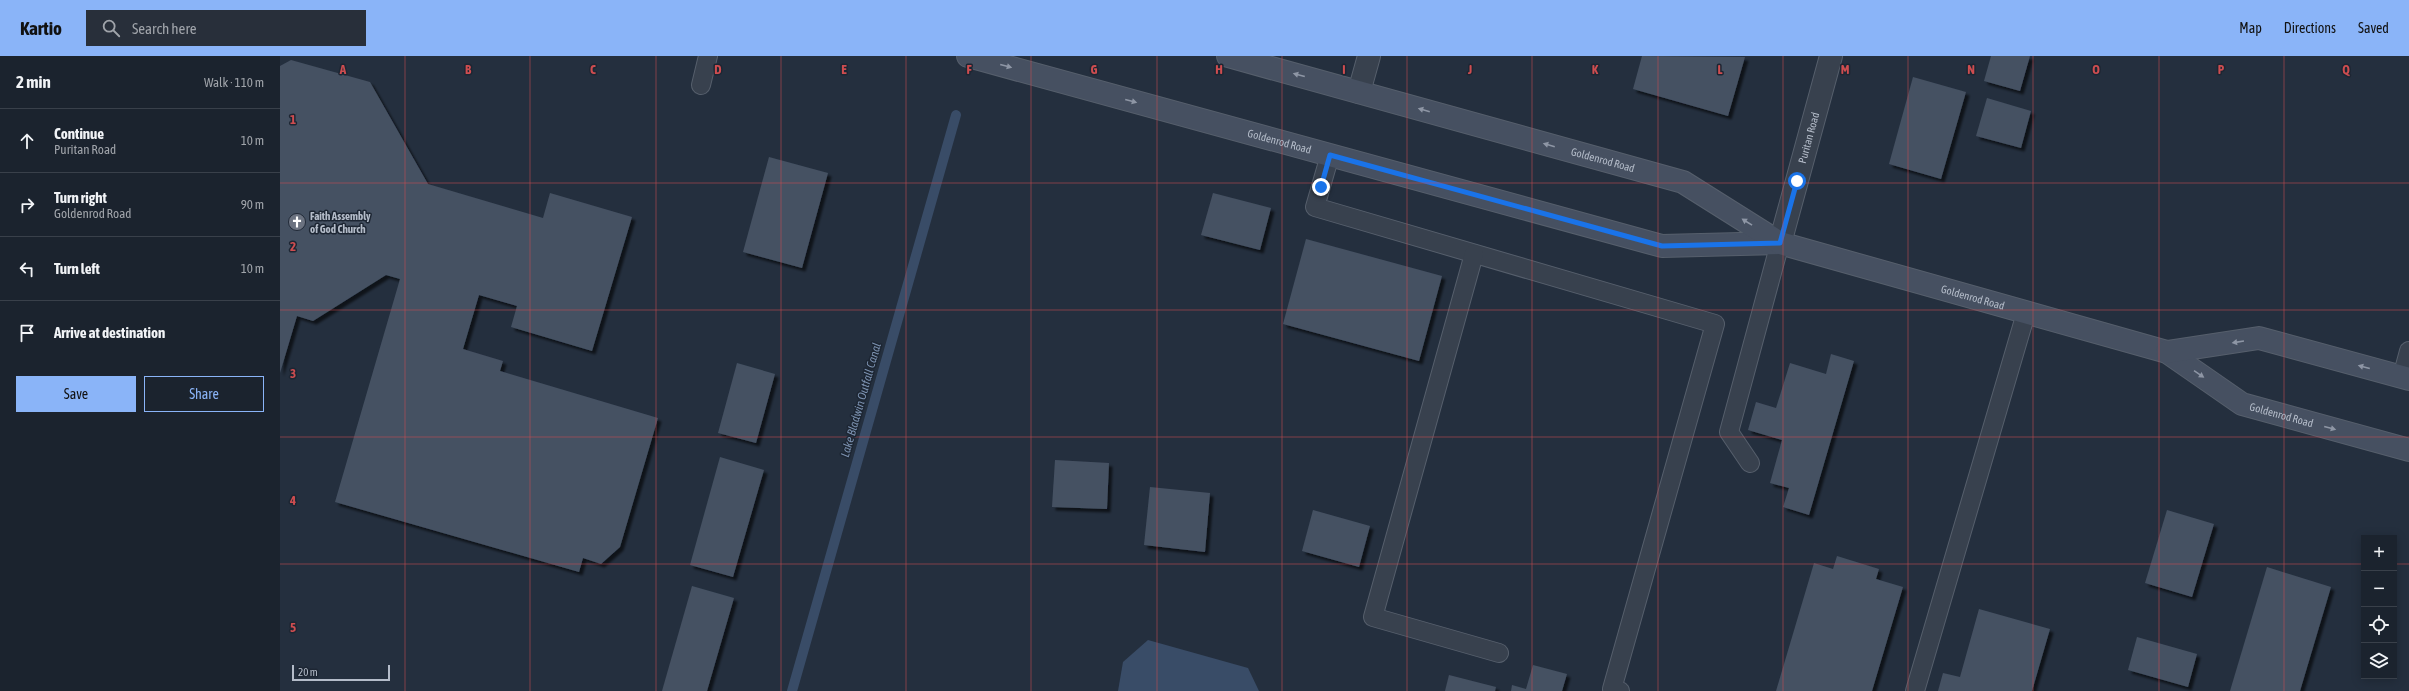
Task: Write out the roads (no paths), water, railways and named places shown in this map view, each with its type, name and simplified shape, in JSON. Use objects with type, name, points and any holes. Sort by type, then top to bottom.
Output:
[{"type":"main road","name":"Goldenrod Road","points":[[968,56],[1662,246],[1780,243]]},
{"type":"main road","name":"Goldenrod Road","points":[[1228,56],[1682,182],[1780,243],[2167,352],[2242,404],[2409,450]]},
{"type":"main road","name":"Goldenrod Road","points":[[2167,352],[2259,338],[2406,378]]},
{"type":"street","points":[[1359,92],[1369,56]]},
{"type":"street","name":"Puritan Road","points":[[1780,243],[1831,56]]},
{"type":"lane","points":[[701,85],[708,56]]},
{"type":"lane","points":[[1330,155],[1315,207],[1715,324],[1612,689],[1620,691]]},
{"type":"lane","points":[[1750,463],[1730,432],[1780,243]]},
{"type":"lane","points":[[1474,254],[1373,617],[1499,653]]},
{"type":"lane","points":[[1915,691],[2026,313]]},
{"type":"lane","points":[[2406,378],[2409,351]]},
{"type":"water","points":[[1148,640],[1248,668],[1259,691],[1118,691],[1123,662]]},
{"type":"waterway","name":"Lake Bladwin Outfall Canal","points":[[792,691],[956,115]]},
{"type":"place","name":"Faith Assembly of God Church","points":[[297,222]]}]
